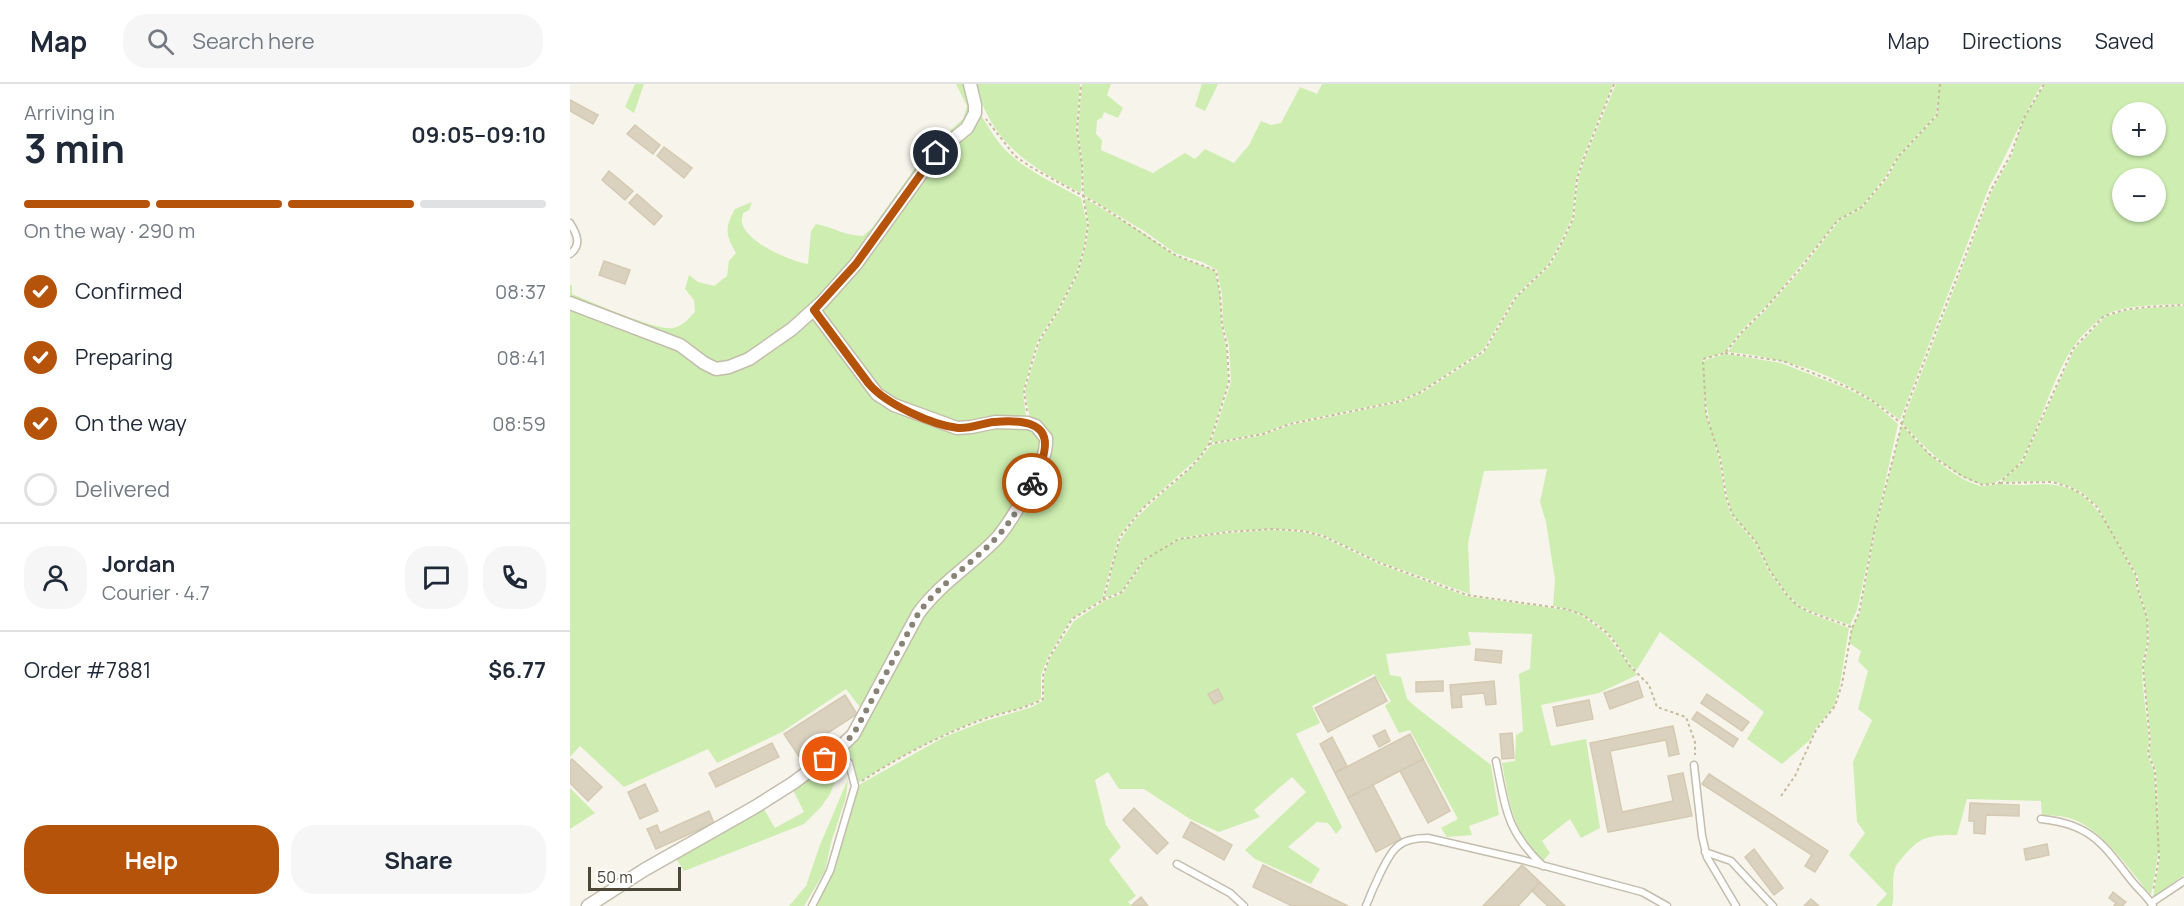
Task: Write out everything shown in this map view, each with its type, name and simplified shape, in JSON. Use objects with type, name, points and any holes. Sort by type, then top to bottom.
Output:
[{"type":"street","points":[[570,303],[680,345],[716,369],[729,367],[749,359],[792,329],[814,310],[856,264],[936,153],[967,128],[975,113],[970,84]]},
{"type":"street","points":[[588,906],[644,870],[755,807],[836,752],[853,735],[918,614],[956,573],[996,539],[1016,514],[1034,478],[1046,446],[1046,438],[1036,426],[1028,423],[996,422],[957,428],[894,405],[873,389],[814,310]]},
{"type":"lane","points":[[570,223],[575,231],[578,245],[570,254]]},
{"type":"lane","points":[[812,906],[830,871],[855,786],[849,763],[836,752]]},
{"type":"lane","points":[[1496,761],[1510,823],[1526,850],[1544,867]]},
{"type":"lane","points":[[1694,765],[1707,857],[1736,906]]},
{"type":"lane","points":[[2041,819],[2059,820],[2080,827],[2097,838],[2152,904],[2184,881]]},
{"type":"lane","points":[[1366,906],[1376,882],[1396,847],[1414,838],[1428,838],[1523,860],[1642,892],[1667,906]]},
{"type":"lane","points":[[1706,852],[1731,861],[1773,906]]},
{"type":"lane","points":[[1177,864],[1230,893],[1244,906]]},
{"type":"path","points":[[1028,423],[1024,391],[1035,352],[1077,274],[1085,246],[1088,224],[1083,196],[1083,165],[1077,130],[1081,84]]},
{"type":"path","points":[[1209,444],[1263,434],[1290,424],[1401,401],[1421,392],[1484,351],[1516,297],[1549,265],[1562,242],[1573,219],[1577,179],[1614,84]]},
{"type":"path","points":[[1725,353],[1799,270],[1838,220],[1862,207],[1886,178],[1898,157],[1937,115],[1940,84]]},
{"type":"path","points":[[1781,796],[1795,776],[1816,730],[1835,706],[1842,684],[1852,628],[1859,613],[1875,528],[1901,423],[1991,190],[2012,154],[2024,118],[2044,84]]},
{"type":"path","points":[[975,105],[1015,156],[1046,177],[1143,232],[1175,255],[1201,263],[1216,271],[1227,346],[1229,382],[1209,444],[1190,468],[1142,509],[1120,537],[1102,600]]},
{"type":"path","points":[[1999,483],[2022,462],[2073,349],[2104,316],[2124,310],[2184,305]]},
{"type":"path","points":[[1852,628],[1798,606],[1770,571],[1756,542],[1732,514],[1726,495],[1720,458],[1706,414],[1703,359],[1725,353],[1783,361],[1860,394],[1901,423],[1929,454],[1962,476],[1983,485],[2052,482],[2082,494],[2097,507],[2137,577],[2137,586],[2147,618],[2148,642],[2143,666],[2150,741],[2148,753],[2155,771],[2159,827],[2159,857],[2152,904]]},
{"type":"path","points":[[855,786],[943,735],[984,719],[1031,706],[1042,699],[1042,675],[1049,658],[1072,619],[1102,600],[1122,592],[1144,560],[1179,539],[1228,532],[1272,530],[1303,531],[1323,536],[1380,563],[1467,595],[1566,609],[1582,615],[1606,632],[1629,665],[1649,684],[1657,707],[1686,717],[1695,742],[1694,765]]},
{"type":"green space","points":[[635,84],[644,84],[634,113],[625,107]]},
{"type":"green space","points":[[956,84],[967,84],[971,94],[969,120],[820,300],[748,356],[721,366],[570,300],[570,285],[572,285],[572,294],[624,315],[666,328],[680,326],[695,312],[694,300],[685,289],[689,275],[698,282],[714,286],[727,276],[729,261],[736,253],[728,236],[729,221],[735,209],[752,202],[749,210],[743,213],[742,222],[746,230],[770,250],[800,262],[808,264],[811,231],[816,224],[850,235],[863,236],[872,228],[928,150],[963,119],[967,106]]},
{"type":"green space","points":[[975,84],[1080,84],[1076,130],[1082,165],[1081,193],[1044,173],[1015,151],[992,123]]},
{"type":"green space","points":[[1082,84],[1111,84],[1107,95],[1123,108],[1118,118],[1104,112],[1102,118],[1097,120],[1096,134],[1102,140],[1101,150],[1153,173],[1185,153],[1195,159],[1205,149],[1234,163],[1249,145],[1261,121],[1271,125],[1281,123],[1300,87],[1317,94],[1322,84],[1613,84],[1583,157],[1576,179],[1572,218],[1561,241],[1548,265],[1515,296],[1483,350],[1421,391],[1401,400],[1290,423],[1263,433],[1211,443],[1231,382],[1229,346],[1223,324],[1222,294],[1217,270],[1175,253],[1144,231],[1084,195],[1078,130]]},
{"type":"green space","points":[[1202,84],[1218,84],[1205,111],[1195,106]]},
{"type":"green space","points":[[1616,84],[2042,84],[1989,187],[1900,420],[1860,393],[1819,373],[1776,360],[1728,352],[1741,334],[1800,271],[1839,221],[1863,207],[1887,179],[1898,158],[1937,116],[1939,87],[1936,115],[1897,157],[1885,177],[1862,206],[1838,220],[1772,300],[1740,332],[1725,352],[1703,359],[1703,367],[1705,360],[1726,354],[1781,363],[1850,390],[1874,403],[1898,424],[1857,610],[1850,625],[1799,605],[1787,594],[1770,571],[1756,542],[1732,514],[1721,458],[1712,436],[1731,515],[1755,543],[1769,572],[1786,595],[1798,606],[1809,613],[1849,628],[1834,706],[1815,729],[1810,740],[1782,764],[1747,739],[1764,712],[1660,632],[1636,671],[1605,630],[1581,614],[1553,606],[1555,580],[1546,522],[1540,502],[1547,469],[1484,471],[1468,543],[1470,594],[1380,562],[1323,535],[1303,530],[1272,529],[1228,531],[1179,538],[1144,559],[1122,591],[1104,598],[1119,543],[1132,523],[1190,469],[1211,445],[1263,435],[1291,425],[1401,402],[1422,393],[1485,352],[1517,297],[1550,266],[1563,242],[1574,219],[1578,180],[1585,158]],"holes":[[[1704,392],[1712,434],[1706,414]]]},
{"type":"green space","points":[[2045,84],[2184,84],[2184,304],[2142,306],[2120,310],[2110,313],[2095,324],[2074,346],[2064,363],[2029,446],[2019,464],[1999,481],[1981,484],[1949,467],[1928,450],[1902,423],[1992,191],[2012,155],[2024,118]]},
{"type":"green space","points":[[979,112],[998,142],[1013,157],[1037,174],[1081,198],[1087,224],[1076,274],[1034,351],[1023,391],[1026,419],[967,425],[899,402],[879,388],[818,310],[936,158]]},
{"type":"green space","points":[[1084,198],[1143,233],[1174,255],[1215,271],[1220,294],[1228,382],[1208,444],[1200,456],[1141,509],[1119,536],[1102,599],[1071,619],[1048,657],[1041,675],[1041,699],[945,734],[856,784],[852,765],[839,751],[931,601],[986,554],[1049,446],[1030,420],[1025,391],[1040,341],[1060,310],[1078,274],[1089,224]]},
{"type":"green space","points":[[570,306],[686,353],[709,370],[768,353],[816,317],[867,385],[935,423],[1035,427],[1044,446],[1005,524],[925,600],[863,711],[846,689],[782,732],[717,763],[708,749],[624,787],[580,746],[570,757]]},
{"type":"green space","points":[[2184,306],[2184,875],[2153,897],[2160,857],[2159,849],[2151,895],[2102,838],[2078,821],[2062,816],[2042,815],[2041,801],[1967,799],[1957,835],[1933,836],[1915,845],[1897,864],[1893,878],[1892,906],[1876,906],[1887,894],[1849,855],[1865,833],[1857,822],[1853,762],[1872,720],[1858,709],[1868,671],[1858,661],[1861,651],[1849,643],[1852,628],[1860,613],[1876,528],[1902,425],[1918,443],[1959,477],[1981,486],[2047,484],[2062,486],[2084,497],[2107,523],[2136,577],[2136,586],[2147,618],[2147,642],[2142,666],[2143,687],[2149,741],[2147,753],[2154,772],[2159,835],[2156,771],[2149,752],[2151,741],[2145,686],[2144,666],[2149,642],[2148,618],[2138,586],[2138,577],[2098,507],[2083,493],[2052,481],[2001,482],[2023,462],[2074,350],[2105,317],[2124,311]]},
{"type":"green space","points":[[1272,530],[1303,532],[1322,537],[1379,564],[1466,596],[1566,610],[1582,616],[1605,633],[1637,675],[1599,693],[1541,705],[1551,746],[1586,739],[1600,828],[1581,838],[1570,819],[1542,841],[1550,853],[1543,861],[1525,838],[1510,804],[1502,763],[1515,761],[1516,735],[1523,731],[1519,674],[1530,669],[1532,634],[1468,632],[1471,645],[1386,654],[1390,675],[1401,677],[1407,699],[1491,765],[1499,815],[1469,826],[1472,835],[1447,837],[1441,828],[1458,819],[1410,730],[1399,733],[1385,706],[1391,701],[1374,674],[1312,706],[1320,723],[1296,734],[1342,827],[1336,834],[1328,823],[1317,822],[1288,847],[1320,869],[1311,884],[1255,859],[1245,850],[1306,792],[1292,777],[1254,810],[1260,817],[1219,832],[1190,819],[1144,789],[1119,789],[1108,772],[1095,780],[1106,825],[1121,847],[1109,860],[1136,896],[1128,902],[1132,906],[816,906],[833,871],[857,786],[944,737],[985,721],[1032,707],[1044,700],[1044,676],[1050,658],[1074,621],[1104,601],[1123,593],[1145,560],[1155,552],[1180,539]]},
{"type":"green space","points":[[836,761],[842,764],[830,794],[804,824],[684,871],[676,858],[764,809],[775,828],[804,812],[792,788],[828,762]]},
{"type":"green space","points":[[848,779],[846,797],[831,843],[825,871],[804,906],[789,906],[806,886],[820,845]]},
{"type":"green space","points":[[570,788],[595,813],[570,829]]},
{"type":"building","points":[[570,100],[598,115],[593,124],[570,111]]},
{"type":"building","points":[[635,125],[660,145],[653,154],[627,134]]},
{"type":"building","points":[[664,147],[692,168],[684,178],[657,156]]},
{"type":"building","points":[[609,171],[633,191],[625,200],[602,180]]},
{"type":"building","points":[[637,194],[662,216],[654,225],[629,203]]},
{"type":"building","points":[[604,261],[630,270],[625,284],[599,275]]},
{"type":"building","points":[[1476,649],[1502,651],[1501,663],[1475,660]]},
{"type":"building","points":[[1375,677],[1387,701],[1328,732],[1315,708]]},
{"type":"building","points":[[1443,681],[1443,691],[1416,692],[1416,682]]},
{"type":"building","points":[[1494,681],[1496,704],[1486,705],[1484,693],[1461,695],[1462,707],[1452,708],[1450,685]]},
{"type":"building","points":[[1638,681],[1643,697],[1610,709],[1604,693]]},
{"type":"building","points":[[1218,689],[1223,699],[1214,704],[1208,694]]},
{"type":"building","points":[[1707,694],[1749,722],[1742,731],[1701,703]]},
{"type":"building","points":[[845,695],[857,714],[806,747],[809,752],[800,758],[784,734]]},
{"type":"building","points":[[1589,700],[1593,719],[1557,726],[1553,707]]},
{"type":"building","points":[[1697,712],[1738,739],[1733,747],[1692,719]]},
{"type":"building","points":[[1673,726],[1679,754],[1669,756],[1666,740],[1610,751],[1622,812],[1673,801],[1668,776],[1683,773],[1692,816],[1608,832],[1590,743]]},
{"type":"building","points":[[1385,730],[1390,741],[1379,747],[1373,736]]},
{"type":"building","points":[[1512,733],[1514,758],[1502,759],[1500,734]]},
{"type":"building","points":[[1410,734],[1423,759],[1348,798],[1335,773]]},
{"type":"building","points":[[1332,737],[1347,766],[1335,773],[1320,744]]},
{"type":"building","points":[[772,743],[779,757],[716,787],[709,773]]},
{"type":"building","points":[[572,759],[602,787],[588,801],[570,783],[570,761]]},
{"type":"building","points":[[1423,759],[1450,811],[1428,823],[1400,771]]},
{"type":"building","points":[[1709,774],[1828,851],[1815,872],[1805,866],[1812,855],[1702,784]]},
{"type":"building","points":[[645,784],[658,811],[640,819],[628,792]]},
{"type":"building","points":[[1373,785],[1401,839],[1376,852],[1348,798]]},
{"type":"building","points":[[1970,803],[2019,805],[2019,816],[1986,815],[1985,834],[1974,833],[1974,821],[1969,821]]},
{"type":"building","points":[[1134,808],[1168,843],[1157,854],[1123,820]]},
{"type":"building","points":[[709,811],[714,823],[656,849],[647,829],[657,825],[660,833]]},
{"type":"building","points":[[1191,822],[1232,845],[1224,860],[1183,837]]},
{"type":"building","points":[[2047,844],[2049,855],[2026,860],[2024,849]]},
{"type":"building","points":[[1754,849],[1783,888],[1774,895],[1745,857]]},
{"type":"building","points":[[1263,865],[1348,906],[1292,906],[1253,887]]},
{"type":"building","points":[[1522,865],[1540,882],[1518,906],[1483,906]]},
{"type":"building","points":[[1540,882],[1565,906],[1548,906],[1532,891]]},
{"type":"building","points":[[2113,892],[2126,902],[2122,906],[2114,906],[2116,903],[2109,898]]},
{"type":"building","points":[[1141,897],[1148,906],[1132,905]]},
{"type":"building","points":[[1811,899],[1819,906],[1804,906]]},
{"type":"way so far","points":[[825,759],[836,752],[853,735],[918,614],[956,573],[996,539],[1016,514],[1032,483]]},
{"type":"route","points":[[936,153],[856,264],[814,310],[877,394],[894,405],[957,428],[996,422],[1028,423],[1036,426],[1046,438],[1046,446],[1032,483]]}]
